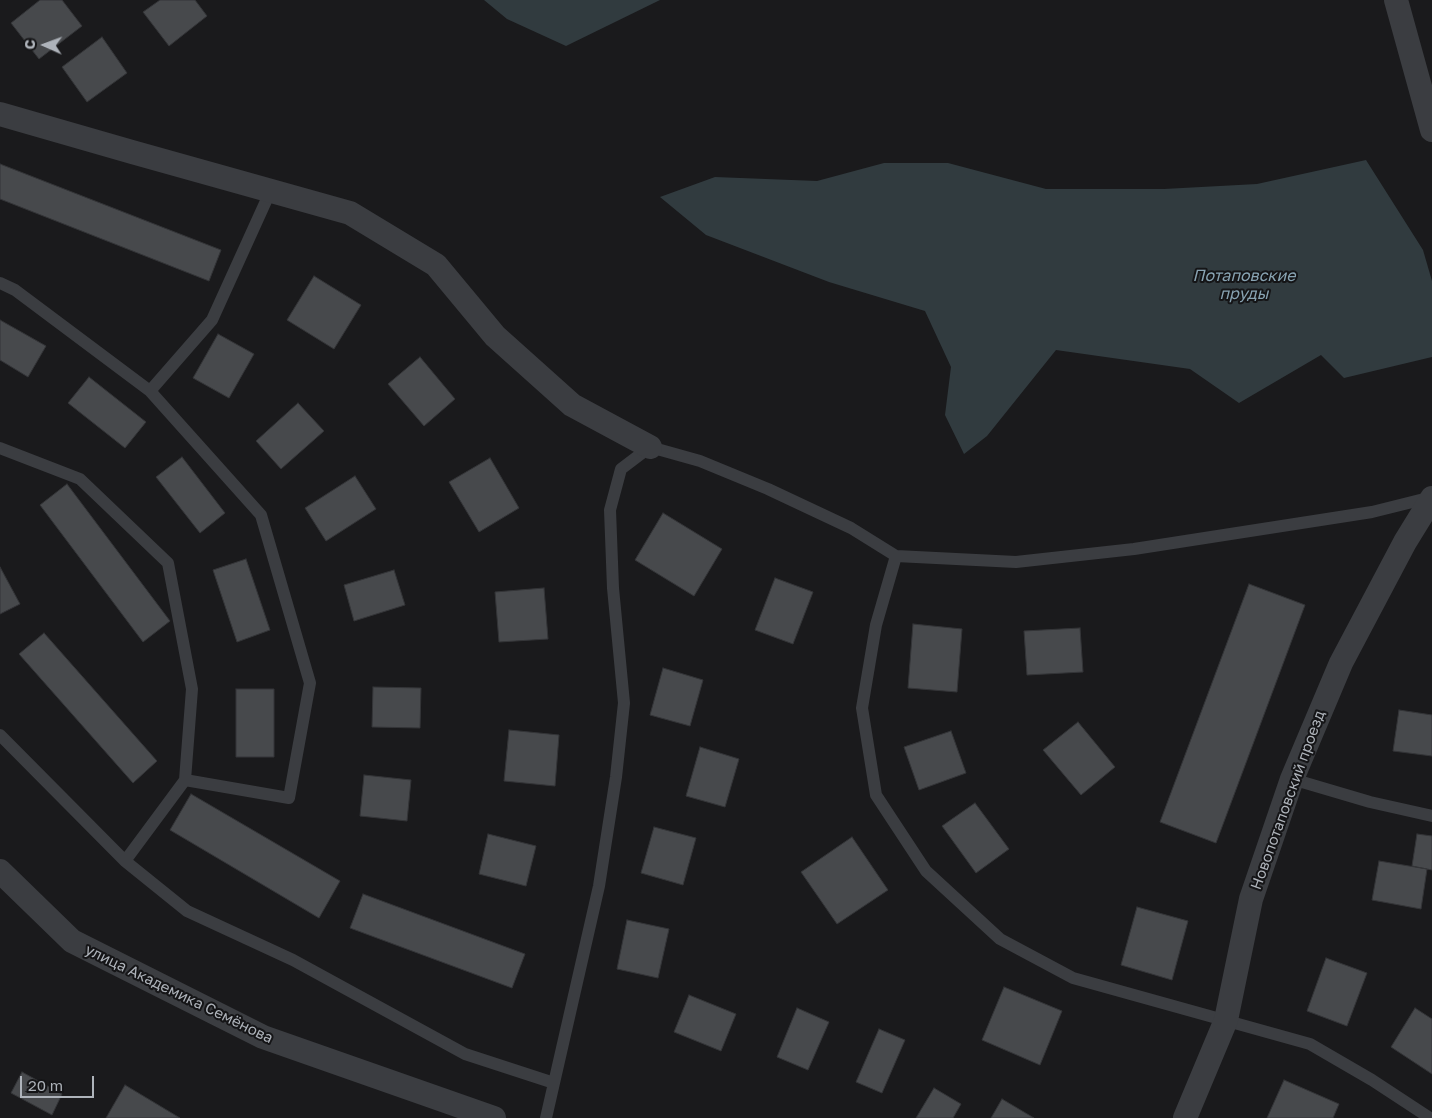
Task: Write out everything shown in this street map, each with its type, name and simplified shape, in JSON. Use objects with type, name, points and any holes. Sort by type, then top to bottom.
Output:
[{"type":"street","points":[[1396,0],[1432,130]]},
{"type":"street","points":[[0,114],[350,212],[436,265],[495,336],[572,405],[650,447]]},
{"type":"street","name":"Новопотаповский проезд","points":[[1185,1118],[1226,1020],[1251,899],[1292,779],[1341,663],[1405,542],[1432,498]]},
{"type":"street","name":"улица Академика Семёнова","points":[[0,871],[72,941],[263,1037],[494,1118]]},
{"type":"lane","points":[[150,391],[212,320],[271,190]]},
{"type":"lane","points":[[0,282],[15,290],[150,391],[261,515],[310,683],[288,798],[185,780]]},
{"type":"lane","points":[[546,1118],[599,886],[616,777],[624,703],[613,588],[610,510],[621,469],[650,447],[700,461],[768,489],[851,528],[896,556],[1016,562],[1134,550],[1372,512],[1432,498]]},
{"type":"lane","points":[[0,448],[80,479],[168,563],[192,689],[185,780],[125,861]]},
{"type":"lane","points":[[896,556],[876,625],[862,708],[876,795],[926,871],[1000,940],[1074,978],[1310,1044],[1372,1080],[1430,1118]]},
{"type":"lane","points":[[0,735],[125,861],[186,911],[293,960],[465,1054],[554,1083]]},
{"type":"lane","points":[[1292,779],[1370,802],[1432,816]]},
{"type":"water","points":[[484,0],[660,0],[566,46],[507,19]]},
{"type":"water","name":"Потаповские пруды","points":[[1366,160],[1423,250],[1432,281],[1432,357],[1344,378],[1321,355],[1239,403],[1190,369],[1056,350],[987,436],[964,454],[945,415],[951,367],[925,311],[829,282],[706,235],[660,197],[715,177],[817,181],[884,163],[948,163],[1046,189],[1164,189],[1257,184]]},
{"type":"building","points":[[40,0],[62,0],[82,26],[39,59],[11,23]]},
{"type":"building","points":[[160,0],[195,0],[207,16],[169,46],[143,12]]},
{"type":"building","points":[[102,37],[127,73],[87,102],[62,67]]},
{"type":"building","points":[[0,164],[221,250],[209,281],[0,199]]},
{"type":"building","points":[[314,276],[361,305],[334,349],[287,320]]},
{"type":"building","points":[[0,320],[46,346],[28,377],[0,360]]},
{"type":"building","points":[[218,334],[254,354],[229,398],[193,378]]},
{"type":"building","points":[[420,357],[455,399],[424,426],[388,384]]},
{"type":"building","points":[[89,377],[146,422],[125,448],[68,403]]},
{"type":"building","points":[[298,403],[324,431],[281,469],[256,441]]},
{"type":"building","points":[[182,457],[225,513],[200,533],[156,477]]},
{"type":"building","points":[[490,458],[519,508],[479,532],[449,482]]},
{"type":"building","points":[[355,476],[376,509],[326,541],[305,508]]},
{"type":"building","points":[[67,484],[170,621],[143,642],[40,505]]},
{"type":"building","points":[[663,513],[722,549],[694,596],[635,560]]},
{"type":"building","points":[[246,559],[270,630],[237,642],[213,570]]},
{"type":"building","points":[[0,567],[20,604],[0,614]]},
{"type":"building","points":[[394,570],[405,605],[354,621],[344,585]]},
{"type":"building","points":[[775,578],[813,592],[793,644],[755,630]]},
{"type":"building","points":[[1249,584],[1305,605],[1216,843],[1160,822]]},
{"type":"building","points":[[544,588],[548,639],[499,642],[495,592]]},
{"type":"building","points":[[913,624],[962,629],[957,692],[908,688]]},
{"type":"building","points":[[1080,628],[1083,672],[1027,675],[1024,631]]},
{"type":"building","points":[[44,633],[157,761],[133,783],[19,654]]},
{"type":"building","points":[[663,668],[703,680],[690,726],[650,715]]},
{"type":"building","points":[[373,687],[421,688],[420,728],[372,727]]},
{"type":"building","points":[[236,689],[274,689],[274,757],[236,757]]},
{"type":"building","points":[[1399,710],[1432,715],[1432,756],[1393,751]]},
{"type":"building","points":[[1078,722],[1115,767],[1081,795],[1043,750]]},
{"type":"building","points":[[509,730],[559,735],[555,786],[504,781]]},
{"type":"building","points":[[951,731],[966,773],[919,790],[904,747]]},
{"type":"building","points":[[700,747],[739,759],[725,807],[686,796]]},
{"type":"building","points":[[364,775],[411,780],[407,821],[360,816]]},
{"type":"building","points":[[191,794],[340,881],[319,918],[170,830]]},
{"type":"building","points":[[975,803],[1009,849],[976,873],[942,826]]},
{"type":"building","points":[[654,827],[696,838],[683,885],[641,873]]},
{"type":"building","points":[[488,834],[536,846],[526,886],[479,874]]},
{"type":"building","points":[[1417,834],[1432,836],[1432,870],[1412,866]]},
{"type":"building","points":[[852,837],[888,890],[837,924],[801,872]]},
{"type":"building","points":[[1379,861],[1427,869],[1421,909],[1372,900]]},
{"type":"building","points":[[363,894],[525,954],[512,988],[350,928]]},
{"type":"building","points":[[1137,907],[1188,921],[1172,980],[1121,965]]},
{"type":"building","points":[[627,920],[669,929],[658,978],[617,969]]},
{"type":"building","points":[[1326,958],[1367,973],[1347,1026],[1307,1011]]},
{"type":"building","points":[[1004,987],[1062,1011],[1040,1065],[982,1040]]},
{"type":"building","points":[[689,995],[736,1014],[721,1051],[674,1032]]},
{"type":"building","points":[[797,1008],[829,1022],[808,1070],[777,1057]]},
{"type":"building","points":[[1415,1008],[1432,1019],[1432,1074],[1391,1047]]},
{"type":"building","points":[[879,1029],[905,1040],[882,1093],[856,1082]]},
{"type":"building","points":[[22,1072],[62,1094],[52,1115],[11,1093]]},
{"type":"building","points":[[1284,1080],[1339,1104],[1333,1118],[1267,1118]]},
{"type":"building","points":[[125,1085],[180,1118],[106,1118]]},
{"type":"building","points":[[934,1088],[961,1104],[953,1118],[916,1118]]},
{"type":"building","points":[[1002,1099],[1034,1118],[991,1118]]}]
